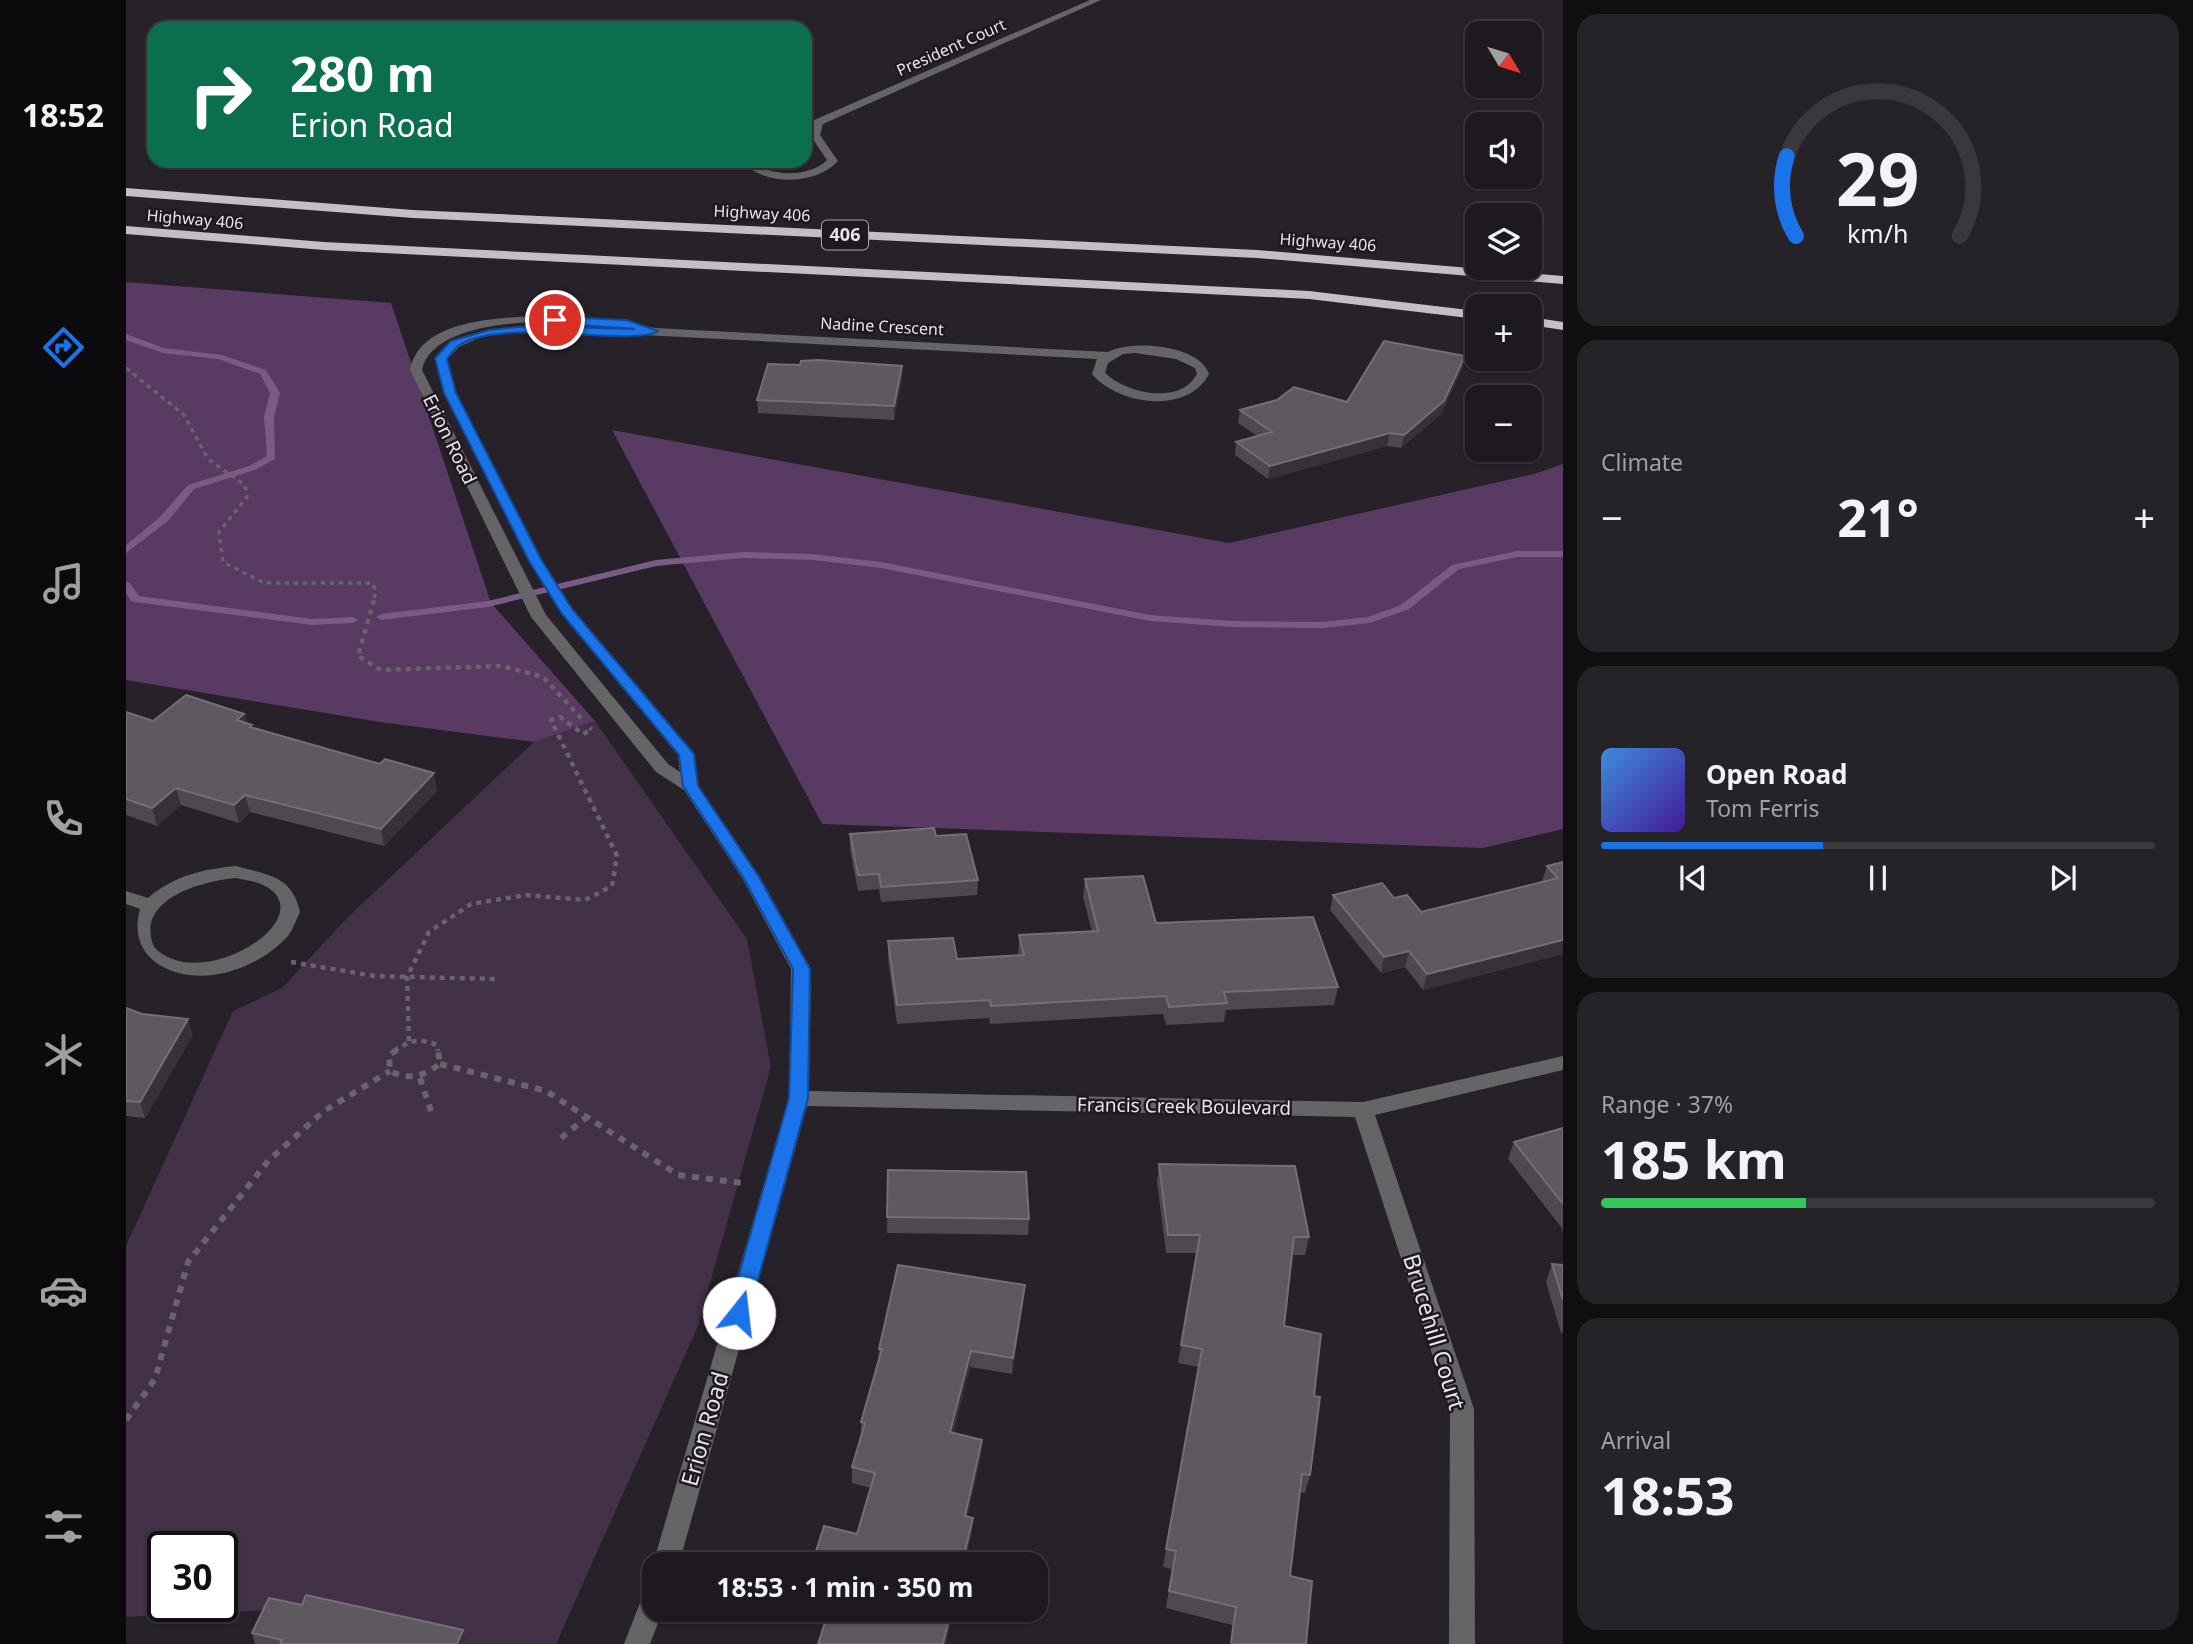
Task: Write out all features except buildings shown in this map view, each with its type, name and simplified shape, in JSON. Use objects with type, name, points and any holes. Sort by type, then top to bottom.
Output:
[{"type":"highway","name":"Highway 406","points":[[126,192],[413,214],[1257,254],[1563,280]]},
{"type":"highway","name":"Highway 406","points":[[126,230],[365,248],[1309,295],[1465,314]]},
{"type":"highway","points":[[1542,323],[1563,326]]},
{"type":"street","name":"President Court","points":[[812,125],[1097,0]]},
{"type":"street","points":[[754,168],[780,175],[810,174],[825,168],[833,161],[815,135],[818,123]]},
{"type":"street","name":"Erion Road","points":[[653,331],[627,323],[531,319],[498,321],[444,337],[420,355],[416,370],[539,617],[662,768],[690,786],[751,877],[801,969],[799,1098],[669,1552]]},
{"type":"street","name":"Erion Road","points":[[653,331],[616,334],[528,329],[489,333],[455,344],[441,358],[450,393],[535,561],[567,611],[686,754],[690,786]]},
{"type":"street","name":"Nadine Crescent","points":[[653,331],[1108,356],[1135,349],[1167,351],[1193,361],[1200,368],[1202,376],[1199,383],[1178,394],[1136,394],[1111,386],[1098,374],[1098,367],[1108,356]]},
{"type":"street","points":[[236,872],[257,875],[275,883],[287,895],[291,910],[286,926],[280,934],[255,956],[206,970],[181,969],[161,963],[147,952],[140,938],[141,922],[150,906],[166,892],[187,881],[211,874],[236,872]]},
{"type":"street","points":[[126,897],[150,906]]},
{"type":"street","name":"Francis Creek Boulevard","points":[[799,1098],[1363,1110],[1563,1063]]},
{"type":"street","name":"Brucehill Court","points":[[1363,1110],[1462,1409],[1462,1644]]},
{"type":"street","points":[[637,1644],[645,1622]]},
{"type":"path","points":[[126,368],[184,415],[208,459],[245,485],[247,497],[219,531],[223,562],[264,583],[372,583],[376,591],[358,656],[381,670],[502,666],[543,677],[592,730],[583,734],[560,717],[551,720],[617,856],[612,886],[585,900],[526,895],[471,904],[429,932],[407,977],[409,1041]]},
{"type":"path","points":[[255,956],[374,976],[495,979]]},
{"type":"path","points":[[390,1071],[389,1055],[409,1041],[423,1040],[438,1045],[440,1064]]},
{"type":"path","points":[[390,1071],[402,1078],[420,1078],[440,1064],[546,1091],[678,1175],[775,1187]]},
{"type":"path","points":[[126,1420],[155,1379],[188,1262],[269,1160],[324,1111],[390,1071]]},
{"type":"path","points":[[420,1078],[432,1114]]},
{"type":"path","points":[[561,1138],[587,1117]]},
{"type":"shaded area","points":[[126,282],[391,303],[491,603],[595,721],[534,742],[380,722],[126,680]]},
{"type":"shaded area","points":[[612,430],[1229,543],[1534,474],[1563,464],[1563,829],[1483,848],[822,824]]},
{"type":"shaded area","points":[[595,721],[747,939],[771,1067],[698,1326],[556,1644],[442,1644],[314,1608],[238,1612],[238,1531],[147,1531],[147,1616],[126,1617],[126,1246],[233,1011],[282,988],[348,917],[534,742]]},
{"type":"waterway","points":[[126,337],[163,350],[219,357],[263,372],[275,393],[269,417],[272,457],[252,468],[191,487],[164,519],[126,550]]},
{"type":"waterway","points":[[381,617],[488,604],[656,563],[743,555],[813,557],[881,565],[1150,618],[1233,624],[1323,625],[1370,620],[1405,607],[1456,567],[1517,554],[1563,554]]},
{"type":"waterway","points":[[126,585],[135,599],[312,622],[353,620]]},
{"type":"route","points":[[555,320],[627,323],[653,331],[616,334],[528,329],[489,333],[472,338],[455,344],[441,358],[450,393],[535,561],[567,611],[686,754],[690,786],[751,877],[801,969],[799,1098],[739,1313]]}]
